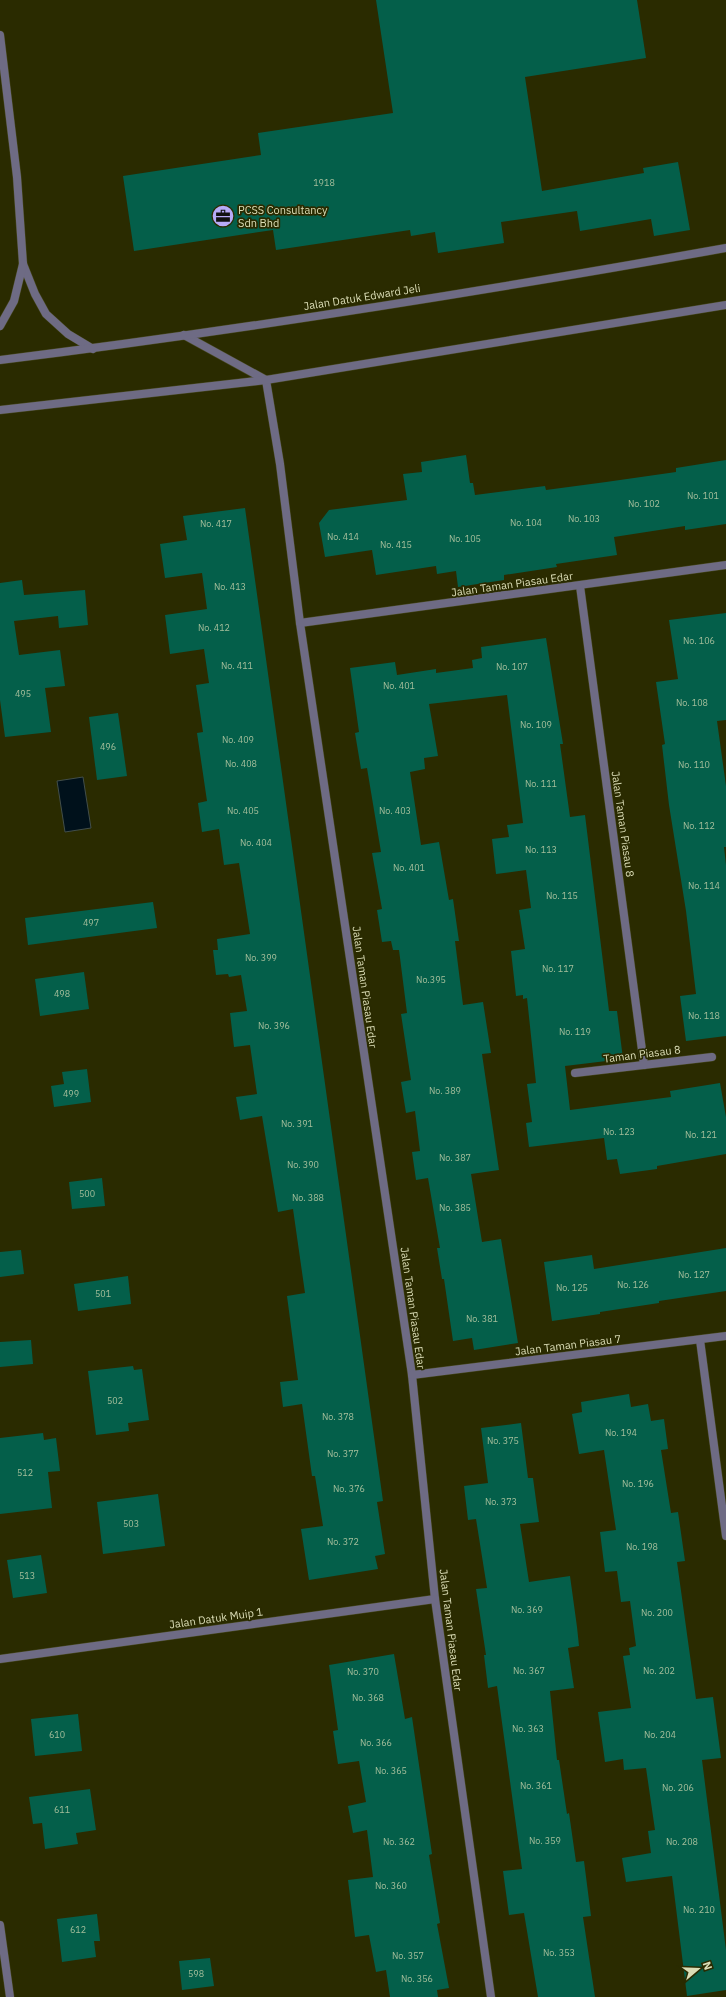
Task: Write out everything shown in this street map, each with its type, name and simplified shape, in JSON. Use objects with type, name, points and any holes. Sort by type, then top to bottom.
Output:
[{"type":"street","points":[[0,35],[17,177],[23,264],[14,301],[0,326]]},
{"type":"street","name":"Jalan Datuk Edward Jeli","points":[[0,360],[93,349],[581,274],[726,248]]},
{"type":"street","points":[[23,264],[35,294],[46,314],[68,334],[93,349]]},
{"type":"street","points":[[0,410],[266,380],[726,305]]},
{"type":"street","points":[[184,335],[266,380]]},
{"type":"street","name":"Jalan Taman Piasau Edar","points":[[266,380],[280,464],[300,624],[412,1375],[435,1599],[491,1997]]},
{"type":"street","name":"Jalan Taman Piasau Edar","points":[[300,624],[726,565]]},
{"type":"street","name":"Jalan Taman Piasau 8","points":[[580,586],[644,1065]]},
{"type":"street","name":"Taman Piasau 8","points":[[575,1073],[712,1057]]},
{"type":"street","name":"Jalan Taman Piasau 7","points":[[412,1375],[726,1336]]},
{"type":"street","points":[[700,1340],[726,1536]]},
{"type":"street","name":"Jalan Datuk Muip 1","points":[[0,1659],[435,1599]]},
{"type":"street","points":[[0,1925],[10,1997]]},
{"type":"water","points":[[83,777],[91,828],[65,832],[57,781]]},
{"type":"building","points":[[376,0],[637,0],[646,58],[525,77],[542,191],[644,173],[643,168],[678,162],[690,230],[654,236],[651,219],[580,231],[577,211],[501,222],[504,243],[438,253],[435,232],[411,236],[410,230],[276,250],[273,230],[134,251],[123,176],[261,155],[258,133],[393,113]]},
{"type":"building","points":[[466,455],[470,483],[473,483],[475,495],[545,486],[546,490],[606,482],[676,472],[676,468],[726,460],[726,524],[685,530],[685,526],[614,537],[617,555],[556,564],[557,567],[504,575],[504,580],[458,587],[456,571],[437,574],[436,566],[376,575],[372,550],[325,557],[319,523],[329,510],[407,500],[403,474],[422,472],[421,462]]},
{"type":"building","points":[[245,508],[383,1501],[377,1502],[385,1554],[375,1556],[378,1569],[309,1580],[301,1529],[323,1526],[315,1476],[312,1476],[302,1404],[283,1407],[280,1382],[298,1380],[287,1296],[305,1293],[293,1209],[278,1212],[262,1116],[240,1120],[236,1097],[257,1094],[250,1045],[234,1047],[230,1013],[247,1011],[241,975],[229,977],[228,974],[216,975],[213,950],[218,950],[217,939],[250,934],[239,863],[224,865],[219,829],[202,832],[198,803],[207,801],[197,733],[203,732],[196,685],[209,683],[204,649],[170,654],[165,615],[207,609],[202,573],[165,578],[160,544],[187,540],[183,516]]},
{"type":"building","points":[[22,580],[24,595],[85,590],[88,625],[59,628],[58,616],[14,621],[19,655],[60,650],[65,686],[45,688],[51,732],[5,737],[0,700],[0,583]]},
{"type":"building","points":[[726,613],[726,720],[717,721],[726,786],[726,847],[724,847],[726,865],[726,1036],[686,1041],[680,996],[696,994],[686,911],[669,805],[662,745],[665,744],[656,682],[678,679],[669,620]]},
{"type":"building","points":[[546,638],[563,744],[560,744],[570,817],[585,815],[609,1011],[617,1011],[623,1059],[565,1066],[570,1110],[671,1097],[670,1091],[720,1083],[726,1117],[726,1154],[657,1166],[657,1169],[620,1174],[617,1159],[607,1160],[604,1138],[529,1147],[526,1123],[532,1122],[527,1084],[536,1083],[527,998],[523,999],[523,995],[516,996],[511,951],[525,949],[519,910],[531,908],[526,870],[496,874],[492,839],[509,837],[507,825],[523,823],[507,695],[429,704],[438,756],[424,758],[425,769],[410,772],[421,845],[439,842],[449,900],[453,899],[459,941],[455,941],[463,1005],[483,1002],[491,1053],[482,1054],[499,1170],[471,1174],[482,1242],[501,1239],[518,1343],[474,1350],[472,1338],[453,1341],[444,1279],[442,1279],[437,1248],[440,1248],[428,1178],[416,1180],[412,1152],[420,1151],[415,1111],[406,1113],[401,1082],[411,1080],[401,1014],[407,1013],[399,950],[393,950],[391,941],[382,942],[377,910],[382,909],[372,853],[381,852],[367,768],[361,769],[355,733],[359,732],[350,668],[395,662],[397,675],[436,669],[436,673],[473,668],[472,660],[482,658],[481,647]]},
{"type":"building","points":[[118,713],[127,776],[97,780],[89,717]]},
{"type":"building","points":[[153,902],[157,928],[28,945],[25,918]]},
{"type":"building","points":[[84,972],[89,1009],[40,1016],[35,979]]},
{"type":"building","points":[[87,1069],[91,1102],[54,1107],[51,1086],[64,1084],[62,1072]]},
{"type":"building","points":[[102,1178],[105,1206],[72,1209],[69,1182]]},
{"type":"building","points":[[726,1248],[726,1291],[659,1301],[659,1303],[552,1321],[544,1262],[592,1255],[594,1269]]},
{"type":"building","points":[[21,1250],[24,1274],[0,1277],[0,1252]]},
{"type":"building","points":[[128,1276],[131,1304],[78,1311],[74,1284]]},
{"type":"building","points":[[31,1340],[33,1364],[0,1367],[0,1342]]},
{"type":"building","points":[[133,1366],[134,1370],[142,1369],[149,1420],[128,1423],[129,1431],[96,1435],[88,1371]]},
{"type":"building","points":[[629,1394],[631,1407],[648,1404],[651,1421],[664,1419],[668,1449],[661,1450],[671,1513],[678,1512],[685,1561],[677,1562],[696,1699],[713,1697],[721,1758],[702,1760],[726,1950],[726,1990],[687,1996],[672,1876],[626,1882],[622,1858],[651,1853],[648,1831],[655,1830],[646,1768],[624,1770],[623,1759],[605,1762],[598,1712],[631,1708],[623,1656],[630,1655],[629,1648],[636,1646],[630,1601],[621,1602],[617,1571],[605,1572],[600,1532],[616,1530],[604,1450],[579,1454],[572,1414],[582,1412],[581,1402]]},
{"type":"building","points":[[521,1423],[528,1478],[533,1478],[539,1522],[520,1524],[529,1582],[570,1576],[577,1627],[579,1646],[568,1648],[574,1688],[550,1691],[557,1760],[559,1760],[567,1814],[569,1813],[576,1862],[584,1861],[591,1916],[583,1917],[595,1997],[538,1997],[524,1913],[509,1915],[503,1871],[522,1869],[497,1686],[488,1688],[484,1655],[486,1655],[476,1589],[487,1588],[476,1519],[468,1520],[464,1486],[488,1483],[481,1428]]},
{"type":"building","points":[[43,1433],[44,1440],[56,1438],[60,1471],[48,1472],[52,1508],[0,1514],[0,1438]]},
{"type":"building","points":[[158,1494],[165,1546],[103,1554],[97,1502]]},
{"type":"building","points":[[41,1555],[47,1593],[13,1598],[7,1560]]},
{"type":"building","points":[[394,1654],[405,1719],[412,1717],[432,1854],[429,1855],[440,1923],[437,1924],[449,1988],[437,1990],[438,1997],[390,1997],[386,1970],[376,1972],[369,1935],[355,1937],[348,1880],[373,1877],[367,1830],[353,1833],[348,1806],[366,1802],[359,1761],[338,1764],[333,1731],[338,1730],[329,1665]]},
{"type":"building","points":[[78,1714],[82,1751],[35,1756],[31,1719]]},
{"type":"building","points":[[90,1789],[96,1830],[76,1833],[78,1844],[45,1849],[42,1823],[33,1824],[29,1797]]},
{"type":"building","points":[[97,1914],[100,1941],[94,1941],[96,1957],[62,1962],[57,1919]]},
{"type":"building","points":[[210,1958],[214,1986],[182,1990],[179,1961]]},
{"type":"place","name":"PCSS Consultancy Sdn Bhd","points":[[223,216]]}]
